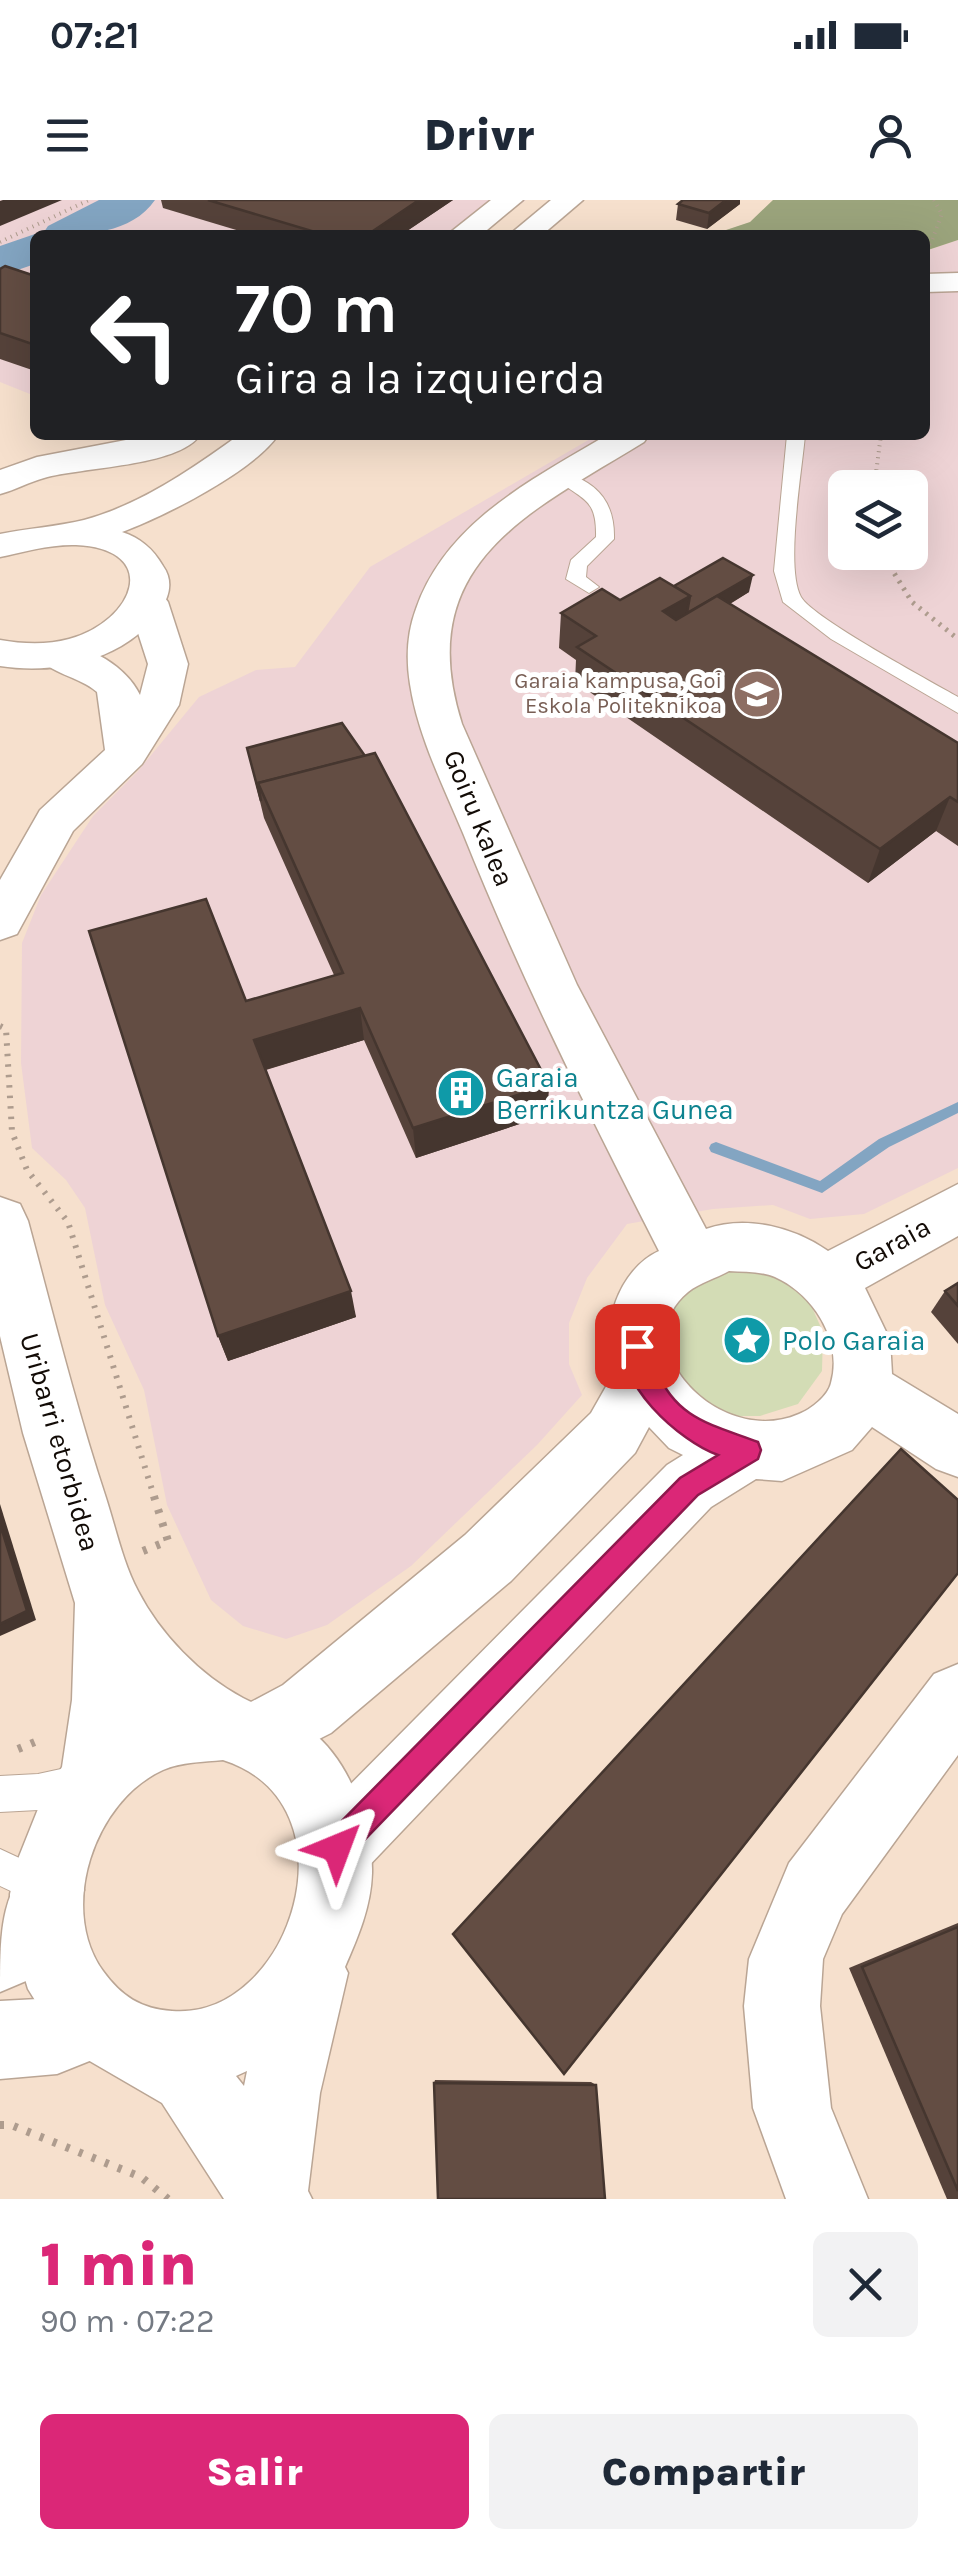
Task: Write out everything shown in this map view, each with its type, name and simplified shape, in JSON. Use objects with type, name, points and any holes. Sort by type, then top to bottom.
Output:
[{"type":"street","points":[[469,230],[509,200]]},
{"type":"street","points":[[531,230],[570,200]]},
{"type":"street","points":[[930,283],[958,282]]},
{"type":"street","points":[[7,484],[56,464],[146,450],[171,440]]},
{"type":"street","name":"Goiru kalea","points":[[624,440],[494,524],[459,562],[436,607],[428,666],[447,740],[509,893],[585,1056],[691,1256]]},
{"type":"street","points":[[10,539],[76,534],[135,514],[247,446]]},
{"type":"street","points":[[141,559],[247,446]]},
{"type":"street","points":[[0,922],[56,820],[127,754],[158,705],[168,664],[148,602],[151,581],[141,559],[118,543],[76,534]]},
{"type":"street","points":[[57,655],[116,634],[148,602]]},
{"type":"street","points":[[0,653],[57,655],[106,674],[122,698],[127,754]]},
{"type":"street","name":"Garaia","points":[[827,1280],[958,1208]]},
{"type":"street","name":"Uribarri etorbidea","points":[[0,1221],[54,1432],[102,1586]]},
{"type":"street","points":[[724,1246],[760,1248],[796,1259],[827,1280],[847,1303],[860,1331],[865,1359],[860,1388],[840,1420],[806,1444],[778,1450],[748,1450],[715,1442],[685,1425],[661,1402],[645,1374],[637,1346],[644,1305],[667,1271],[691,1256],[724,1246]]},
{"type":"street","points":[[0,1955],[23,1878],[56,1850],[72,1812],[95,1779],[134,1747],[178,1729],[240,1730],[307,1709],[488,1558],[613,1433],[645,1374]]},
{"type":"street","points":[[860,1388],[958,1448]]},
{"type":"street","points":[[337,1848],[689,1486],[748,1450]]},
{"type":"street","points":[[102,1586],[133,1648],[165,1682],[296,1760],[322,1800],[337,1848],[329,1926],[313,1964],[281,2093],[269,2195]]},
{"type":"street","points":[[95,1779],[106,1700],[102,1586]]},
{"type":"street","points":[[827,2199],[792,2108],[782,2006],[786,1959],[816,1888],[958,1698]]},
{"type":"street","points":[[23,1878],[66,1985],[115,2033],[190,2075],[269,2195]]},
{"type":"street","points":[[0,2040],[115,2033],[184,2051],[234,2038],[279,2008],[313,1964]]},
{"type":"lane","points":[[796,440],[784,571],[793,602],[838,635],[958,706]]},
{"type":"lane","points":[[565,478],[592,491],[607,514],[605,539],[578,564],[576,579],[590,587]]},
{"type":"lane","points":[[0,1794],[38,1792],[95,1779]]},
{"type":"path","points":[[0,242],[88,200]]},
{"type":"path","points":[[930,244],[942,214],[934,200]]},
{"type":"path","points":[[876,470],[880,440]]},
{"type":"path","points":[[887,570],[890,578],[928,618],[958,638]]},
{"type":"path","points":[[0,1026],[6,1029],[12,1132],[27,1170],[68,1222],[168,1541],[102,1586]]},
{"type":"path","points":[[0,2125],[12,2125],[141,2176],[168,2199]]},
{"type":"shaded area","points":[[0,200],[526,200],[486,230],[30,230],[30,394],[0,382]]},
{"type":"shaded area","name":"Garaia Berrikuntza Gunea","points":[[958,240],[958,1168],[864,1214],[810,1219],[773,1205],[713,1209],[627,1224],[587,1278],[569,1323],[569,1364],[582,1395],[537,1445],[411,1566],[327,1625],[286,1639],[243,1626],[211,1600],[167,1505],[144,1390],[105,1305],[85,1208],[66,1180],[32,1148],[21,1063],[22,943],[41,895],[93,816],[138,771],[199,697],[256,670],[295,667],[370,567],[588,440],[930,440],[930,249]]},
{"type":"green space","points":[[773,200],[958,200],[958,240],[930,249],[930,230],[726,230],[750,222]]},
{"type":"green space","points":[[746,1265],[782,1280],[810,1303],[823,1332],[822,1371],[798,1404],[760,1416],[726,1416],[687,1392],[663,1344],[667,1306],[699,1276]]},
{"type":"building","points":[[208,200],[419,200],[374,230],[308,230]]},
{"type":"building","points":[[683,200],[726,200],[709,213],[678,204]]},
{"type":"building","points":[[5,266],[30,274],[30,343],[0,333],[0,269]]},
{"type":"building","points":[[723,558],[753,575],[687,613],[690,596],[674,586]]},
{"type":"building","points":[[660,578],[690,596],[663,611],[676,620],[717,596],[958,743],[958,802],[950,797],[880,849],[577,647],[596,636],[561,613],[602,589],[620,600]]},
{"type":"building","points":[[342,723],[365,756],[258,783],[261,801],[247,748]]},
{"type":"building","name":"Garaia Berrikuntza Gunea","points":[[375,753],[549,1085],[413,1128],[360,1008],[254,1040],[351,1291],[218,1336],[89,931],[206,899],[246,1001],[343,973],[258,783]]},
{"type":"building","points":[[958,1283],[958,1306],[945,1291]]},
{"type":"building","points":[[901,1449],[958,1500],[958,1573],[564,2074],[453,1934]]},
{"type":"building","points":[[0,1524],[27,1611],[0,1624]]},
{"type":"building","points":[[958,1927],[958,2191],[862,1967]]},
{"type":"building","points":[[434,2083],[596,2085],[605,2199],[438,2199]]},
{"type":"waterway","points":[[74,230],[133,200]]},
{"type":"waterway","points":[[0,262],[30,250]]},
{"type":"waterway","points":[[716,1148],[822,1187],[884,1143],[958,1107]]},
{"type":"place","name":"Garaia kampusa, Goi Eskola Politeknikoa","points":[[757,694]]},
{"type":"place","name":"Garaia Berrikuntza Gunea","points":[[461,1093]]},
{"type":"place","name":"Polo Garaia","points":[[747,1340]]},
{"type":"route","points":[[337,1848],[689,1486],[748,1450],[715,1442],[685,1425],[661,1402],[645,1374],[637,1346]]}]
